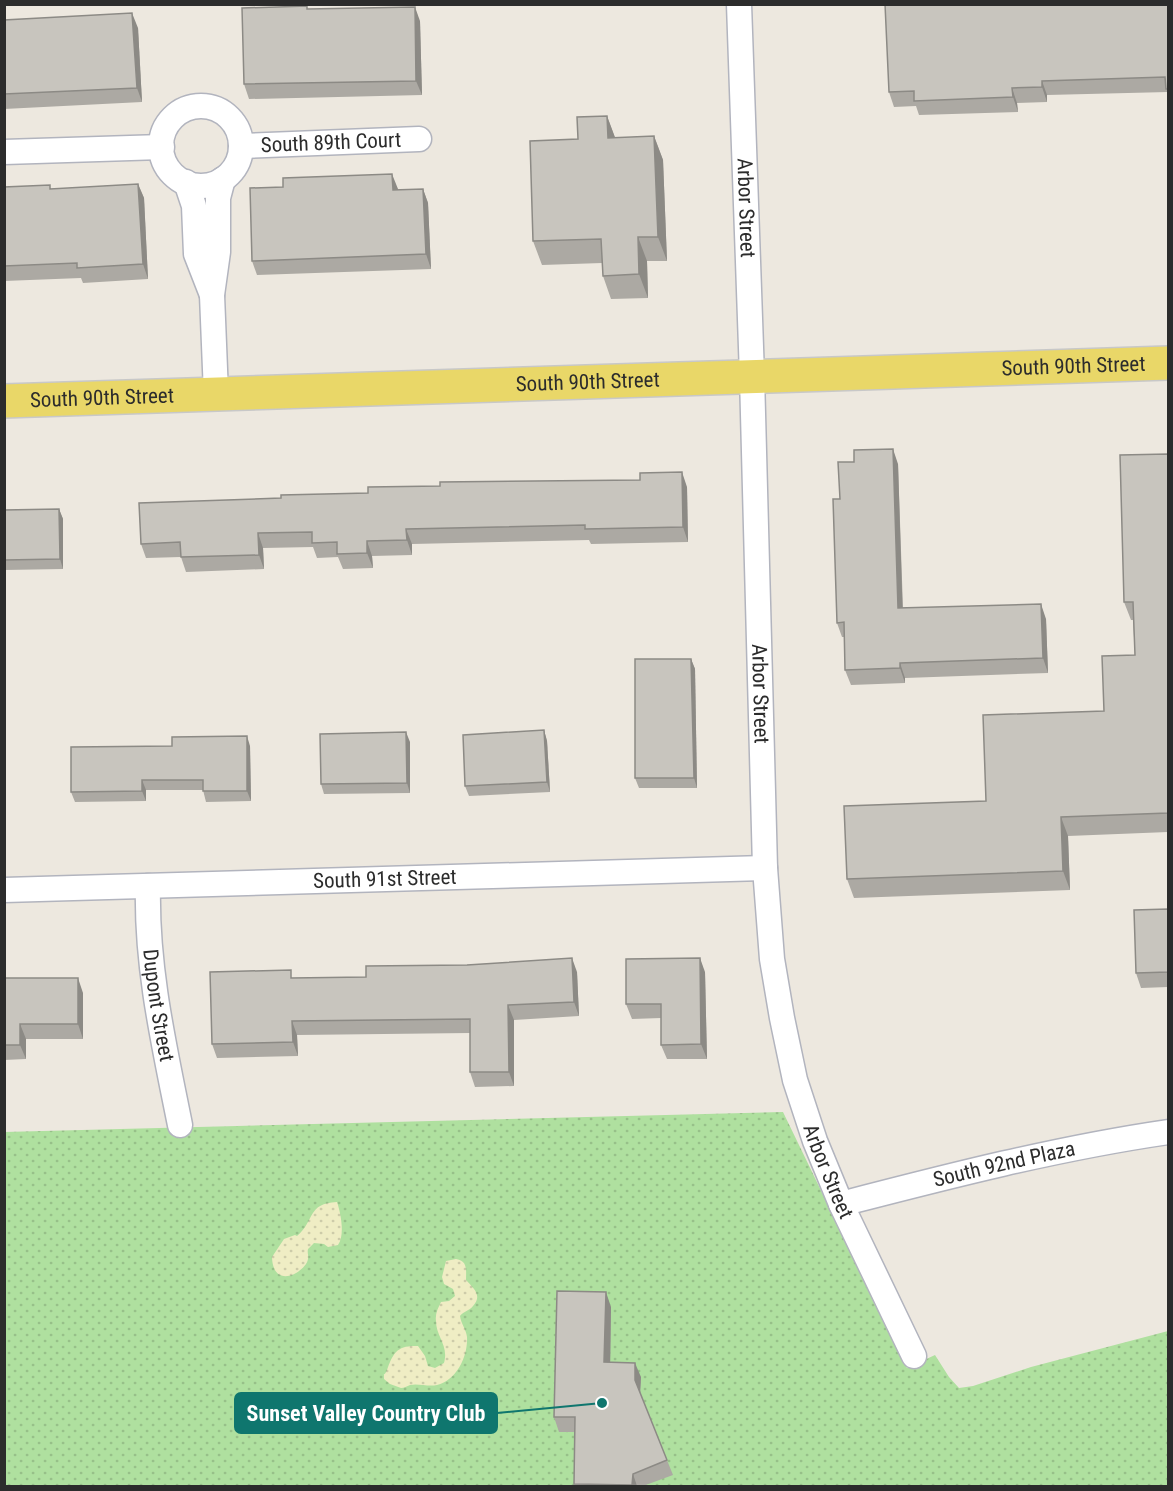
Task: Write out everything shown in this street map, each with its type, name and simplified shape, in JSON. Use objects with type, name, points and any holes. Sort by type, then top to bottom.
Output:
[{"type":"main road","name":"South 90th Street","points":[[4,401],[1168,363]]},
{"type":"street","name":"Arbor Street","points":[[739,4],[752,376],[765,868],[772,959],[795,1080],[815,1141],[841,1204],[914,1356]]},
{"type":"street","name":"South 89th Court","points":[[212,295],[196,254],[194,206],[186,182],[169,169],[162,147],[164,132],[171,120],[185,110],[200,106],[216,109],[229,117],[238,131],[241,146],[234,169],[223,179],[218,198],[218,252],[212,295],[216,394]]},
{"type":"street","name":"South 89th Court","points":[[241,146],[419,139]]},
{"type":"street","points":[[4,152],[162,147]]},
{"type":"street","points":[[186,182],[201,186],[223,179]]},
{"type":"street","name":"South 91st Street","points":[[4,890],[765,868]]},
{"type":"street","name":"Dupont Street","points":[[148,886],[147,919],[155,999],[180,1125]]},
{"type":"street","name":"South 92nd Plaza","points":[[841,1204],[949,1176],[1076,1148],[1168,1132]]},
{"type":"green space","points":[[783,1112],[907,1368],[935,1355],[959,1388],[1168,1331],[1168,1486],[5,1486],[4,1132]]},
{"type":"sand","points":[[337,1202],[342,1230],[338,1245],[328,1247],[314,1243],[308,1249],[308,1259],[302,1269],[290,1276],[278,1273],[272,1257],[284,1239],[297,1236],[316,1209],[327,1203]]},
{"type":"sand","points":[[456,1259],[463,1262],[466,1269],[466,1280],[477,1295],[473,1306],[460,1316],[467,1344],[460,1366],[450,1378],[437,1385],[413,1385],[401,1388],[390,1384],[384,1379],[384,1374],[397,1351],[405,1347],[418,1346],[428,1366],[435,1368],[444,1363],[445,1351],[436,1316],[441,1302],[449,1301],[455,1296],[453,1289],[444,1284],[442,1277],[446,1261]]},
{"type":"building","points":[[885,4],[1168,4],[1168,89],[1166,89],[1165,77],[1042,81],[1042,87],[1012,88],[1013,97],[914,101],[914,91],[889,92]]},
{"type":"building","points":[[307,6],[307,9],[415,7],[416,81],[244,84],[242,8]]},
{"type":"building","points":[[132,13],[137,88],[4,94],[4,20]]},
{"type":"building","points":[[607,116],[608,138],[654,136],[658,237],[638,237],[639,274],[603,276],[601,239],[533,241],[530,141],[578,139],[577,117]]},
{"type":"building","points":[[392,174],[393,190],[423,189],[426,254],[252,261],[250,188],[283,187],[283,178]]},
{"type":"building","points":[[138,184],[143,264],[77,268],[77,263],[4,266],[4,187],[50,185],[50,189]]},
{"type":"building","points":[[893,449],[898,608],[1041,604],[1043,658],[900,663],[900,668],[845,670],[844,622],[837,623],[833,499],[840,499],[838,462],[854,462],[854,450]]},
{"type":"building","points":[[1168,454],[1168,813],[1061,817],[1063,871],[847,879],[844,806],[986,801],[983,715],[1104,711],[1102,656],[1135,655],[1133,602],[1124,602],[1120,455]]},
{"type":"building","points":[[682,472],[683,527],[585,529],[585,525],[406,529],[407,540],[367,541],[367,553],[337,554],[337,542],[312,543],[312,532],[258,533],[259,555],[181,557],[180,542],[141,544],[139,503],[368,493],[368,487],[440,486],[440,482],[640,480],[640,473]]},
{"type":"building","points":[[59,509],[60,559],[4,560],[4,510]]},
{"type":"building","points":[[635,659],[691,659],[694,778],[635,778]]},
{"type":"building","points":[[544,730],[547,782],[465,786],[463,735]]},
{"type":"building","points":[[406,732],[407,783],[321,784],[320,734]]},
{"type":"building","points":[[247,736],[247,791],[203,791],[203,780],[142,780],[142,791],[71,792],[71,747],[172,746],[172,737]]},
{"type":"building","points":[[1168,909],[1168,972],[1136,973],[1134,910]]},
{"type":"building","points":[[572,958],[574,1002],[508,1005],[509,1072],[470,1072],[470,1019],[292,1021],[293,1042],[212,1044],[210,972],[291,970],[291,978],[366,977],[366,966],[467,965]]},
{"type":"building","points":[[700,958],[701,1044],[661,1045],[661,1004],[626,1004],[626,959]]},
{"type":"building","points":[[4,978],[78,978],[78,1024],[20,1024],[20,1045],[4,1045]]},
{"type":"building","points":[[557,1291],[606,1292],[604,1362],[635,1363],[635,1380],[667,1460],[633,1474],[632,1485],[574,1484],[575,1417],[554,1417]]},
{"type":"place","name":"Sunset Valley Country Club","points":[[602,1403]]}]
